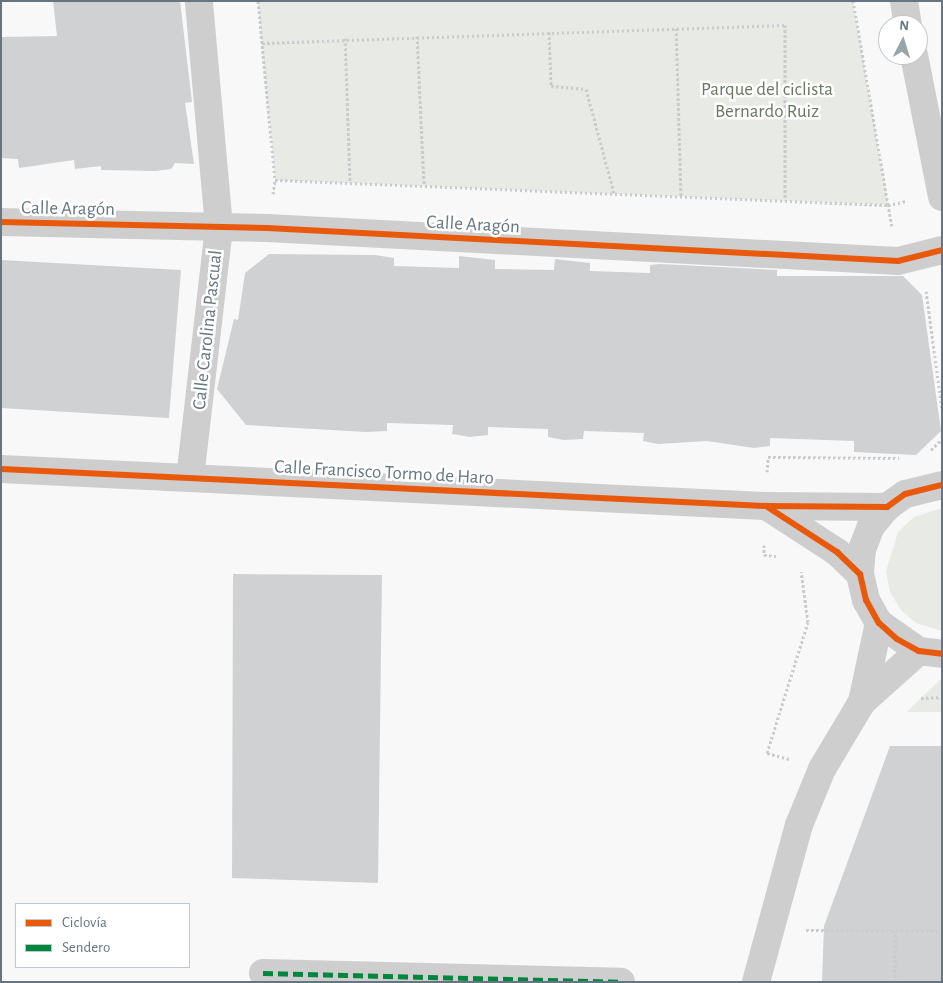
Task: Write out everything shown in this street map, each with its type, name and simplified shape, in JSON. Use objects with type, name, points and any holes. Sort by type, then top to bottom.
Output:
[{"type":"street","name":"Calle Carolina Pascual","points":[[190,478],[219,227],[198,1]]},
{"type":"street","points":[[904,1],[906,15]]},
{"type":"street","points":[[916,65],[942,197]]},
{"type":"street","name":"Calle Aragón","points":[[1,222],[219,227],[898,261],[942,250]]},
{"type":"street","name":"Calle Francisco Tormo de Haro","points":[[1,469],[766,506],[887,507]]},
{"type":"street","points":[[862,702],[930,652],[879,623],[866,600],[860,574],[865,542],[887,507],[905,494],[942,485]]},
{"type":"street","points":[[766,506],[836,552],[860,574]]},
{"type":"street","points":[[756,982],[768,930],[799,825],[822,769],[862,702],[879,623]]},
{"type":"street","points":[[264,973],[621,982]]},
{"type":"path","points":[[258,1],[275,180],[888,205],[853,1]]},
{"type":"path","points":[[262,43],[345,38],[784,25],[785,200]]},
{"type":"path","points":[[676,28],[681,196]]},
{"type":"path","points":[[549,32],[551,86],[586,89],[614,193]]},
{"type":"path","points":[[417,36],[424,185]]},
{"type":"path","points":[[345,38],[350,182]]},
{"type":"path","points":[[933,289],[925,291],[942,410]]},
{"type":"path","points":[[925,454],[942,438]]},
{"type":"path","points":[[783,556],[764,555],[768,457],[909,458]]},
{"type":"path","points":[[797,563],[808,622],[766,753],[822,769]]},
{"type":"path","points":[[914,699],[942,697]]},
{"type":"path","points":[[768,930],[942,931]]},
{"type":"path","points":[[895,931],[895,982]]},
{"type":"green space","name":"Parque del ciclista Bernardo Ruiz","points":[[258,1],[853,1],[888,205],[275,180]]},
{"type":"green space","points":[[942,508],[942,631],[916,623],[901,610],[890,592],[886,571],[898,532],[914,517]]},
{"type":"green space","points":[[942,678],[942,712],[907,712],[921,698]]},
{"type":"building","points":[[53,1],[180,1],[192,102],[185,103],[194,164],[175,163],[171,169],[156,171],[101,170],[101,166],[75,169],[74,160],[19,168],[18,159],[1,158],[1,37],[57,36]]},
{"type":"building","points":[[269,254],[375,255],[394,258],[394,266],[459,268],[459,256],[495,260],[495,269],[554,270],[555,259],[590,263],[590,271],[650,273],[650,265],[660,264],[777,270],[777,276],[903,276],[922,295],[941,431],[916,455],[854,452],[854,441],[770,438],[770,446],[754,448],[707,441],[658,444],[643,441],[644,433],[584,431],[583,439],[564,440],[548,437],[548,429],[488,427],[488,435],[470,437],[452,434],[453,425],[387,423],[387,431],[366,432],[246,425],[217,389],[234,319],[238,320],[245,273]]},
{"type":"building","points":[[1,260],[181,270],[169,418],[1,408]]},
{"type":"building","points":[[233,574],[382,575],[378,883],[232,878]]},
{"type":"building","points":[[890,746],[942,746],[942,982],[822,982],[824,926]]},
{"type":"marked path","points":[[263,973],[621,982]]},
{"type":"cycle path","points":[[1,222],[267,228],[898,261],[942,250]]},
{"type":"cycle path","points":[[1,469],[766,506],[887,507],[905,494],[942,485]]},
{"type":"cycle path","points":[[766,506],[837,552],[860,574],[866,600],[879,623],[897,639],[919,651],[942,654]]}]
